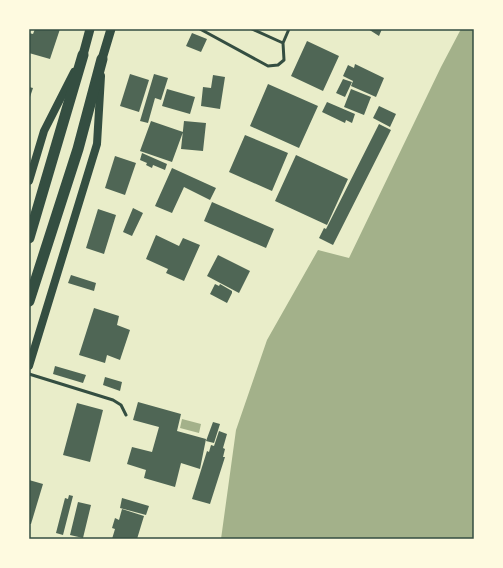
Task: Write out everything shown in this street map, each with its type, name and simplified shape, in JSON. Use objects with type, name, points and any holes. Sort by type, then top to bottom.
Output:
[{"type":"highway","points":[[29,238],[58,144],[83,55]]},
{"type":"highway","points":[[29,301],[78,149],[102,59]]},
{"type":"main road","points":[[29,181],[44,131],[83,55],[90,29]]},
{"type":"main road","points":[[29,366],[97,144],[102,59],[112,29]]},
{"type":"lane","points":[[200,29],[268,66],[278,65],[284,60],[283,43],[288,29]]},
{"type":"lane","points":[[252,29],[283,43]]},
{"type":"lane","points":[[29,374],[113,400],[121,405],[126,415]]},
{"type":"shaded area","points":[[461,29],[474,29],[474,539],[221,539],[236,430],[267,340],[318,250],[349,258],[441,67]]},
{"type":"shaded area","points":[[182,419],[201,424],[199,433],[180,428]]},
{"type":"building","points":[[35,29],[60,29],[50,59],[29,53],[29,33],[33,34]]},
{"type":"building","points":[[368,29],[382,29],[379,36]]},
{"type":"building","points":[[192,33],[207,39],[201,52],[186,46]]},
{"type":"building","points":[[307,41],[339,56],[323,91],[291,76]]},
{"type":"building","points":[[355,64],[384,78],[376,97],[351,86],[353,81],[343,76],[348,65],[354,68]]},
{"type":"building","points":[[130,74],[149,80],[139,112],[120,106]]},
{"type":"building","points":[[154,74],[168,78],[161,100],[155,98],[148,123],[140,121]]},
{"type":"building","points":[[213,75],[225,77],[220,109],[201,106],[203,87],[211,88]]},
{"type":"building","points":[[343,79],[352,82],[345,97],[336,93]]},
{"type":"building","points":[[268,84],[318,106],[299,148],[250,126]]},
{"type":"building","points":[[29,87],[33,88],[29,100]]},
{"type":"building","points":[[167,89],[195,97],[190,114],[162,106]]},
{"type":"building","points":[[351,89],[371,97],[364,115],[344,107]]},
{"type":"building","points":[[327,102],[355,114],[352,123],[346,120],[345,123],[322,112]]},
{"type":"building","points":[[379,106],[396,114],[390,127],[373,118]]},
{"type":"building","points":[[151,121],[183,132],[172,162],[140,151]]},
{"type":"building","points":[[184,121],[206,123],[203,151],[181,149]]},
{"type":"building","points":[[379,124],[391,130],[333,245],[319,238],[324,228],[326,229]]},
{"type":"building","points":[[245,135],[288,153],[272,191],[229,172]]},
{"type":"building","points":[[142,153],[167,164],[165,170],[153,165],[152,168],[146,165],[147,163],[140,160]]},
{"type":"building","points":[[296,155],[348,179],[327,225],[275,201]]},
{"type":"building","points":[[115,156],[136,163],[125,195],[105,188]]},
{"type":"building","points":[[172,168],[216,188],[210,200],[184,187],[172,213],[155,206]]},
{"type":"building","points":[[212,202],[274,229],[266,248],[204,221]]},
{"type":"building","points":[[133,208],[143,213],[132,236],[123,232]]},
{"type":"building","points":[[98,209],[116,215],[104,254],[86,248]]},
{"type":"building","points":[[156,235],[179,246],[183,238],[200,245],[184,281],[166,273],[168,269],[146,259]]},
{"type":"building","points":[[218,255],[250,271],[239,293],[207,276]]},
{"type":"building","points":[[71,275],[96,283],[94,291],[68,283]]},
{"type":"building","points":[[215,284],[219,286],[220,284],[232,291],[227,303],[210,294]]},
{"type":"building","points":[[94,308],[119,316],[117,325],[130,330],[120,360],[107,355],[105,363],[79,355]]},
{"type":"building","points":[[55,366],[86,375],[83,383],[53,374]]},
{"type":"building","points":[[105,377],[122,382],[120,391],[103,385]]},
{"type":"building","points":[[138,402],[181,414],[177,431],[206,439],[200,469],[181,463],[175,487],[144,478],[146,470],[127,464],[132,447],[152,452],[159,427],[133,420]]},
{"type":"building","points":[[77,403],[103,410],[90,462],[63,455]]},
{"type":"building","points":[[213,422],[220,424],[214,443],[206,441]]},
{"type":"building","points":[[219,431],[227,434],[223,448],[225,449],[223,457],[225,457],[210,504],[192,499],[207,451],[209,452],[211,445],[214,446]]},
{"type":"building","points":[[29,480],[43,484],[31,524],[29,524]]},
{"type":"building","points":[[69,495],[73,496],[63,535],[56,533],[65,498],[68,499]]},
{"type":"building","points":[[122,498],[149,506],[146,515],[120,508]]},
{"type":"building","points":[[78,502],[91,505],[83,538],[70,535]]},
{"type":"building","points":[[122,509],[144,516],[137,539],[112,539],[115,529],[112,528],[115,518],[119,520]]}]
